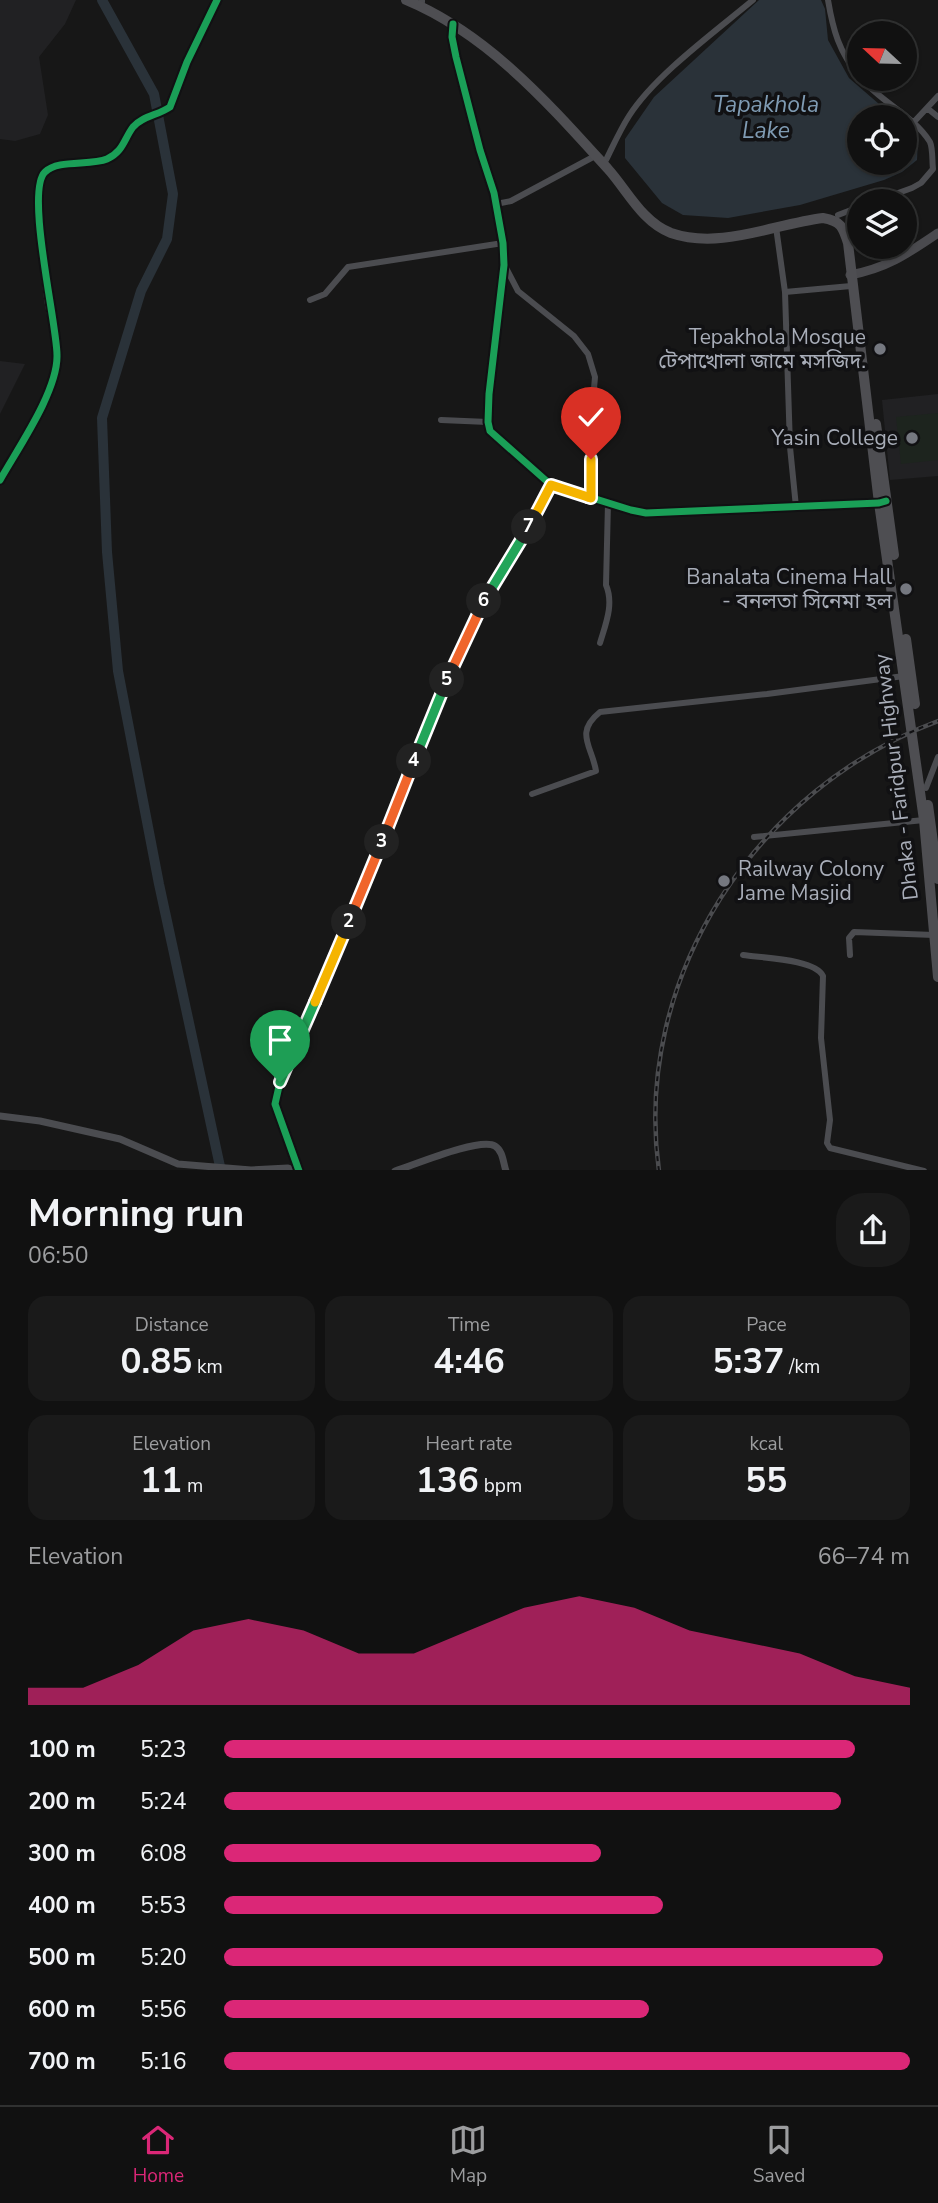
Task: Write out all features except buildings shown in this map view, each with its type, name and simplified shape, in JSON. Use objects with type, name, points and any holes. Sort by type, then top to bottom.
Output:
[{"type":"highway","name":"Dhaka - Faridpur Highway","points":[[405,0],[453,24],[525,79]]},
{"type":"highway","name":"Dhaka - Faridpur Highway","points":[[421,1],[472,29],[557,113],[642,212],[671,233],[732,236],[823,218],[839,222],[843,226],[848,243],[892,565],[927,784],[938,977]]},
{"type":"highway","name":"Dhaka - Faridpur Highway","points":[[594,153],[606,160],[646,208],[673,228],[705,235],[808,215],[838,215],[848,223],[853,242],[852,279]]},
{"type":"highway","name":"Dhaka - Faridpur Highway","points":[[892,565],[923,820],[932,841],[938,879]]},
{"type":"main road","points":[[852,279],[908,255],[938,233]]},
{"type":"street","points":[[0,480],[47,394],[55,372],[57,355],[41,231],[40,182],[44,172],[54,166],[93,163],[107,159],[119,151],[132,129],[141,121],[168,110],[174,101],[187,62],[217,0]]},
{"type":"street","points":[[606,160],[629,116],[647,93],[753,0]]},
{"type":"street","points":[[828,0],[833,32],[847,59]]},
{"type":"street","points":[[453,24],[452,37],[496,204],[503,243],[504,265],[494,341],[488,422],[490,431],[551,485],[646,513],[883,502]]},
{"type":"street","points":[[875,91],[891,105]]},
{"type":"street","points":[[917,119],[938,96]]},
{"type":"street","points":[[927,108],[938,117]]},
{"type":"street","points":[[909,189],[921,183],[935,167],[931,144],[917,129]]},
{"type":"street","points":[[496,204],[511,201],[594,153]]},
{"type":"street","points":[[838,215],[847,212]]},
{"type":"street","points":[[776,227],[785,292],[790,447],[796,507]]},
{"type":"street","points":[[310,300],[325,294],[348,267],[503,243]]},
{"type":"street","points":[[504,265],[518,291],[574,336],[588,354],[594,377],[590,433],[591,498]]},
{"type":"street","points":[[785,292],[852,279]]},
{"type":"street","points":[[441,420],[488,422]]},
{"type":"street","points":[[298,1170],[275,1104],[275,1094],[333,962],[454,662],[482,604],[535,517],[551,485]]},
{"type":"street","points":[[600,643],[611,597],[606,585],[608,503]]},
{"type":"street","points":[[532,794],[596,771],[585,736],[590,720],[600,712],[754,696],[904,676]]},
{"type":"street","points":[[938,757],[927,784],[938,784]]},
{"type":"street","points":[[754,837],[923,820]]},
{"type":"street","points":[[850,956],[849,938],[854,932],[934,935]]},
{"type":"street","points":[[743,955],[811,964],[821,971],[821,1038],[830,1119],[827,1143],[830,1148],[920,1170]]},
{"type":"street","points":[[0,1116],[40,1121],[120,1139],[178,1164],[251,1170],[295,1170]]},
{"type":"street","points":[[398,1170],[483,1143],[498,1148],[502,1153],[506,1170]]},
{"type":"shaded area","points":[[0,0],[76,0],[65,24],[39,57],[48,115],[40,134],[15,141],[0,139]]},
{"type":"shaded area","points":[[0,361],[25,364],[0,414]]},
{"type":"shaded area","name":"Yasin College","points":[[938,394],[938,476],[890,480],[882,400]]},
{"type":"shaded area","points":[[938,413],[938,460],[901,464],[896,417]]},
{"type":"water","name":"Tapakhola Lake","points":[[759,0],[821,0],[825,9],[828,40],[847,74],[847,91],[864,91],[880,105],[847,105],[847,175],[895,175],[800,205],[728,218],[683,215],[662,203],[625,158],[625,139],[654,97]]},
{"type":"waterway","points":[[102,0],[154,94],[173,194],[167,239],[141,291],[102,418],[107,552],[118,671],[159,884],[221,1170]]},
{"type":"railway","points":[[659,1170],[656,1099],[666,1028],[688,961],[720,898],[763,842],[814,792],[873,752],[938,721]]},
{"type":"cycle path","points":[[0,480],[36,419],[56,369],[56,339],[38,204],[40,184],[45,172],[58,165],[107,159],[120,149],[137,123],[170,107],[187,62],[217,0]]},
{"type":"cycle path","points":[[453,24],[452,37],[456,57],[494,193],[503,243],[504,265],[489,394],[490,431],[551,485],[646,513],[886,501]]},
{"type":"cycle path","points":[[299,1170],[275,1104],[280,1082],[333,962],[455,662],[482,604],[535,518],[551,485]]},
{"type":"place","name":"Tepakhola Mosque টেপাখোলা জামে মসজিদ.","points":[[880,349]]},
{"type":"place","name":"Yasin College","points":[[912,438]]},
{"type":"place","name":"Banalata Cinema Hall - বনলতা সিনেমা হল","points":[[906,589]]},
{"type":"place","name":"Railway Colony Jame Masjid","points":[[724,881]]},
{"type":"route","points":[[280,1082],[333,962],[454,662],[482,604],[535,517],[551,485],[591,498],[591,459]]}]
